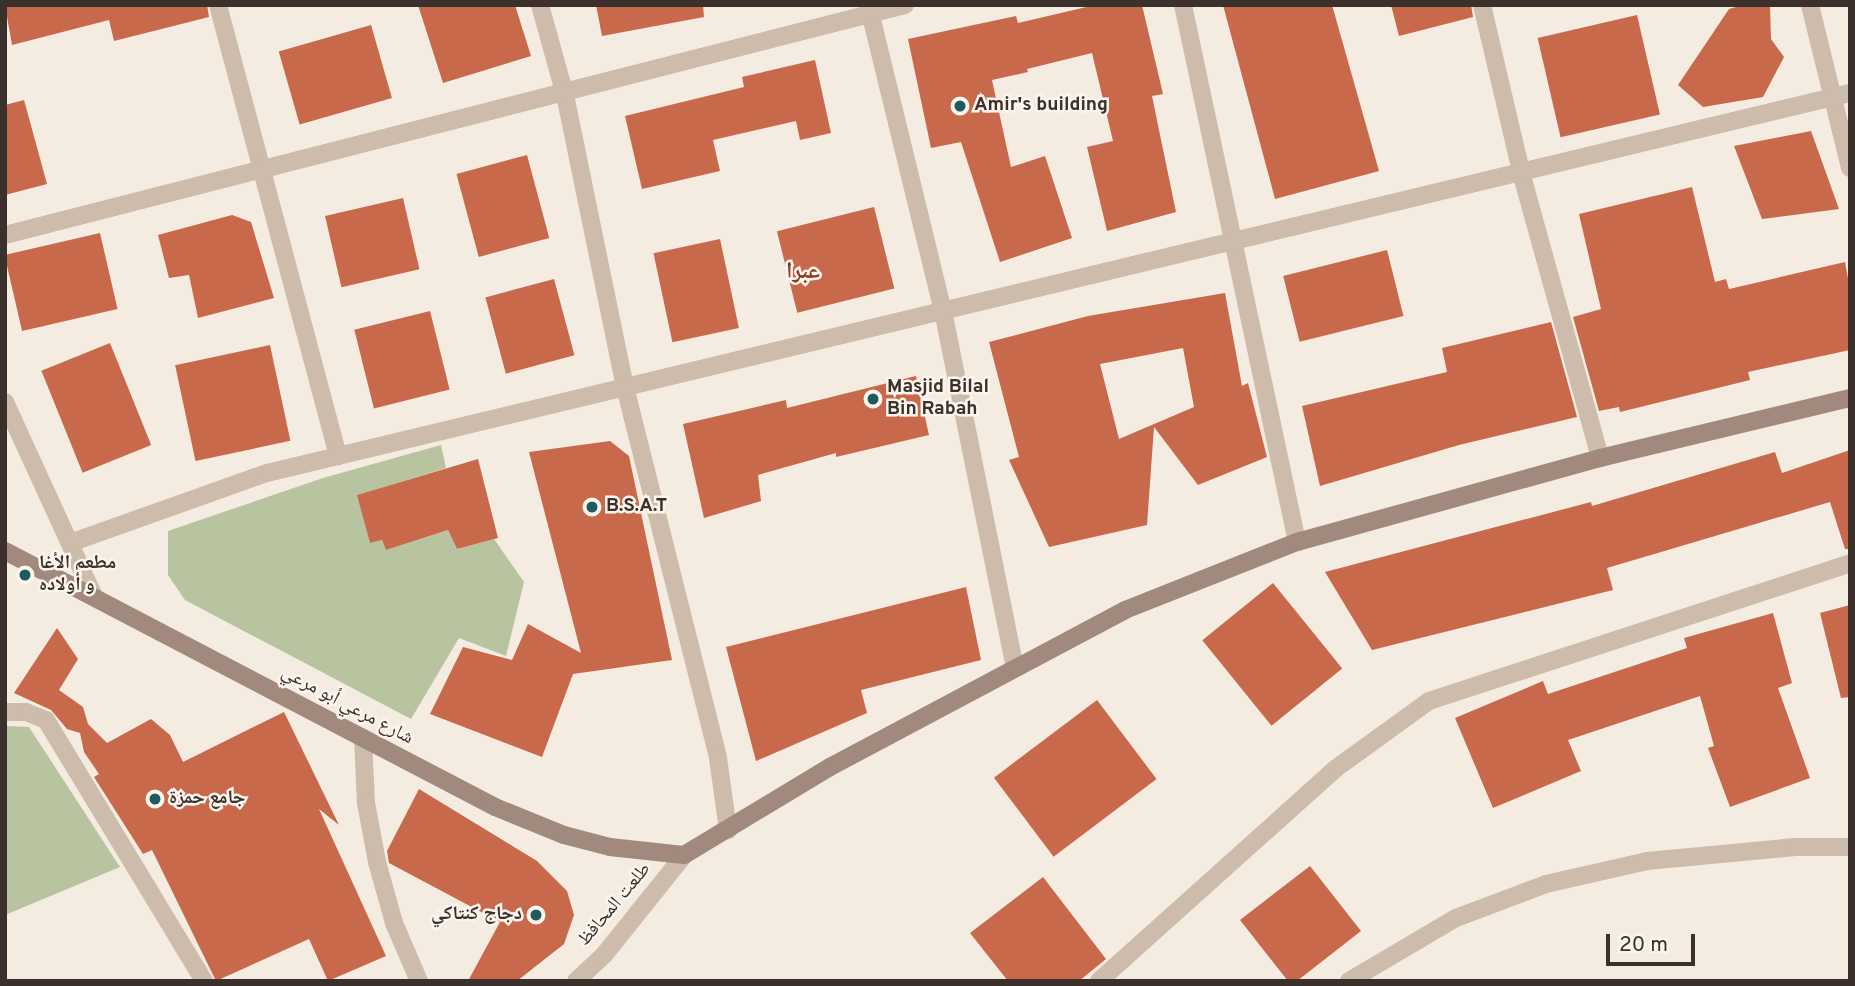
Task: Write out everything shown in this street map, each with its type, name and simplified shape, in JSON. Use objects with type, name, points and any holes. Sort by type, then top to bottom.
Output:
[{"type":"main road","points":[[684,855],[830,766],[1125,610],[1297,542],[1600,458],[1850,398]]},
{"type":"main road","name":"شارع مرعي أبو مرعي","points":[[5,551],[495,807],[564,835],[610,847],[684,855]]},
{"type":"street","points":[[218,5],[338,456]]},
{"type":"street","points":[[540,5],[565,95],[625,387],[682,603],[718,758],[728,830]]},
{"type":"street","points":[[5,236],[260,169],[565,95],[870,12],[905,5]]},
{"type":"street","points":[[1183,5],[1297,542]]},
{"type":"street","points":[[1482,5],[1522,176],[1600,458]]},
{"type":"street","points":[[1810,5],[1841,95],[1850,168]]},
{"type":"street","points":[[870,12],[943,311],[1016,667]]},
{"type":"street","points":[[69,543],[267,473],[1234,241],[1522,176],[1841,95]]},
{"type":"street","points":[[5,402],[94,596]]},
{"type":"street","points":[[1098,981],[1335,769],[1429,701],[1850,563]]},
{"type":"street","points":[[5,712],[26,712],[46,720],[204,981]]},
{"type":"street","points":[[363,738],[366,803],[377,862],[394,923],[419,981]]},
{"type":"street","points":[[1349,981],[1456,918],[1546,884],[1647,861],[1795,847],[1850,846]]},
{"type":"street","name":"طلعت المحافظ","points":[[576,981],[604,955],[684,855]]},
{"type":"green space","points":[[441,445],[446,468],[358,495],[370,543],[382,540],[386,550],[448,530],[457,549],[494,539],[524,582],[506,656],[459,638],[411,719],[185,600],[168,575],[168,531],[323,478]]},
{"type":"green space","points":[[5,726],[29,727],[120,867],[5,915]]},
{"type":"building","points":[[5,5],[207,5],[209,17],[114,41],[109,20],[12,45]]},
{"type":"building","points":[[418,5],[515,5],[531,56],[443,83]]},
{"type":"building","points":[[596,5],[703,5],[704,17],[602,36]]},
{"type":"building","points":[[1095,5],[1142,5],[1163,94],[1152,96],[1176,212],[1107,231],[1087,147],[1113,141],[1092,53],[1027,69],[1028,72],[992,80],[1011,167],[1045,156],[1072,238],[1000,262],[961,142],[931,148],[908,39],[1016,16],[1018,23]]},
{"type":"building","points":[[1223,5],[1332,5],[1379,171],[1275,199]]},
{"type":"building","points":[[1391,5],[1471,5],[1473,17],[1399,36]]},
{"type":"building","points":[[1743,5],[1770,5],[1771,39],[1784,57],[1763,97],[1703,107],[1678,85],[1729,9]]},
{"type":"building","points":[[1637,15],[1660,114],[1561,137],[1538,38]]},
{"type":"building","points":[[371,25],[392,98],[300,125],[279,51]]},
{"type":"building","points":[[815,60],[831,133],[800,140],[796,121],[713,140],[720,171],[642,189],[625,116],[744,87],[742,77]]},
{"type":"building","points":[[24,100],[47,184],[5,195],[5,105]]},
{"type":"building","points":[[1811,131],[1839,209],[1762,219],[1734,146]]},
{"type":"building","points":[[527,155],[549,238],[479,257],[456,174]]},
{"type":"building","points":[[1692,187],[1715,282],[1726,279],[1729,289],[1845,262],[1850,289],[1850,350],[1748,372],[1750,380],[1620,412],[1619,407],[1599,411],[1573,317],[1601,309],[1579,214]]},
{"type":"building","points":[[403,198],[419,269],[341,287],[325,216]]},
{"type":"building","points":[[874,207],[894,289],[797,313],[777,231]]},
{"type":"building","points":[[232,215],[251,222],[274,298],[198,318],[189,275],[169,278],[158,235]]},
{"type":"building","points":[[100,233],[118,309],[22,331],[5,255]]},
{"type":"building","points":[[720,239],[739,328],[672,342],[653,253]]},
{"type":"building","points":[[1387,250],[1403,316],[1300,342],[1283,276]]},
{"type":"building","points":[[554,279],[574,355],[506,374],[485,297]]},
{"type":"building","points":[[1225,293],[1242,386],[1248,383],[1267,457],[1198,485],[1154,427],[1147,525],[1049,547],[1009,460],[1019,457],[989,342],[1088,316]],"holes":[[[1183,348],[1194,407],[1119,439],[1100,364]]]},
{"type":"building","points":[[430,311],[450,390],[374,408],[354,330]]},
{"type":"building","points":[[1551,322],[1577,417],[1459,445],[1320,486],[1302,406],[1447,372],[1442,348]]},
{"type":"building","points":[[110,343],[151,445],[83,473],[41,371]]},
{"type":"building","points":[[270,345],[290,441],[195,461],[175,365]]},
{"type":"building","points":[[916,376],[929,435],[836,457],[836,453],[758,475],[761,501],[704,518],[683,424],[786,400],[787,408]]},
{"type":"building","name":"B.S.A.T","points":[[610,441],[629,456],[672,660],[573,674],[542,757],[430,714],[463,647],[512,660],[528,624],[581,653],[529,452]]},
{"type":"building","points":[[1850,450],[1850,549],[1845,549],[1830,502],[1607,568],[1613,590],[1372,650],[1325,572],[1591,502],[1592,506],[1775,452],[1782,473]]},
{"type":"building","points":[[478,459],[498,538],[457,549],[448,530],[386,550],[382,540],[370,543],[357,495]]},
{"type":"building","points":[[1273,583],[1342,668],[1272,726],[1202,640]]},
{"type":"building","points":[[966,587],[981,660],[861,690],[867,713],[756,761],[726,647]]},
{"type":"building","points":[[1850,605],[1850,697],[1841,698],[1820,613]]},
{"type":"building","points":[[1773,613],[1792,683],[1778,688],[1810,778],[1730,807],[1708,748],[1714,746],[1700,696],[1568,740],[1581,771],[1493,808],[1455,718],[1543,681],[1548,694],[1687,648],[1684,638]]},
{"type":"building","points":[[57,628],[78,659],[59,690],[83,707],[88,724],[107,743],[151,719],[170,735],[183,762],[284,712],[339,825],[319,809],[386,956],[328,981],[309,939],[216,981],[152,850],[143,854],[94,777],[99,774],[84,752],[80,733],[67,729],[51,710],[14,693]]},
{"type":"building","points":[[1097,700],[1157,779],[1054,857],[994,778]]},
{"type":"building","points":[[419,789],[537,861],[567,891],[574,915],[564,944],[517,981],[468,981],[500,922],[389,863],[387,851]]},
{"type":"building","points":[[1310,866],[1361,931],[1297,981],[1288,981],[1240,920]]},
{"type":"building","points":[[1043,877],[1106,959],[1079,981],[1008,981],[970,933]]},
{"type":"place","name":"Amir's building","points":[[960,106]]},
{"type":"place","name":"Masjid Bilal Bin Rabah","points":[[873,399]]},
{"type":"place","name":"B.S.A.T","points":[[592,507]]},
{"type":"place","name":"مطعم الأغا و أولاده","points":[[25,575]]},
{"type":"place","name":"جامع حمزة","points":[[155,799]]},
{"type":"place","name":"دجاج كنتاكي","points":[[536,915]]},
{"type":"district","name":"عبرا","points":[[803,273]]}]
